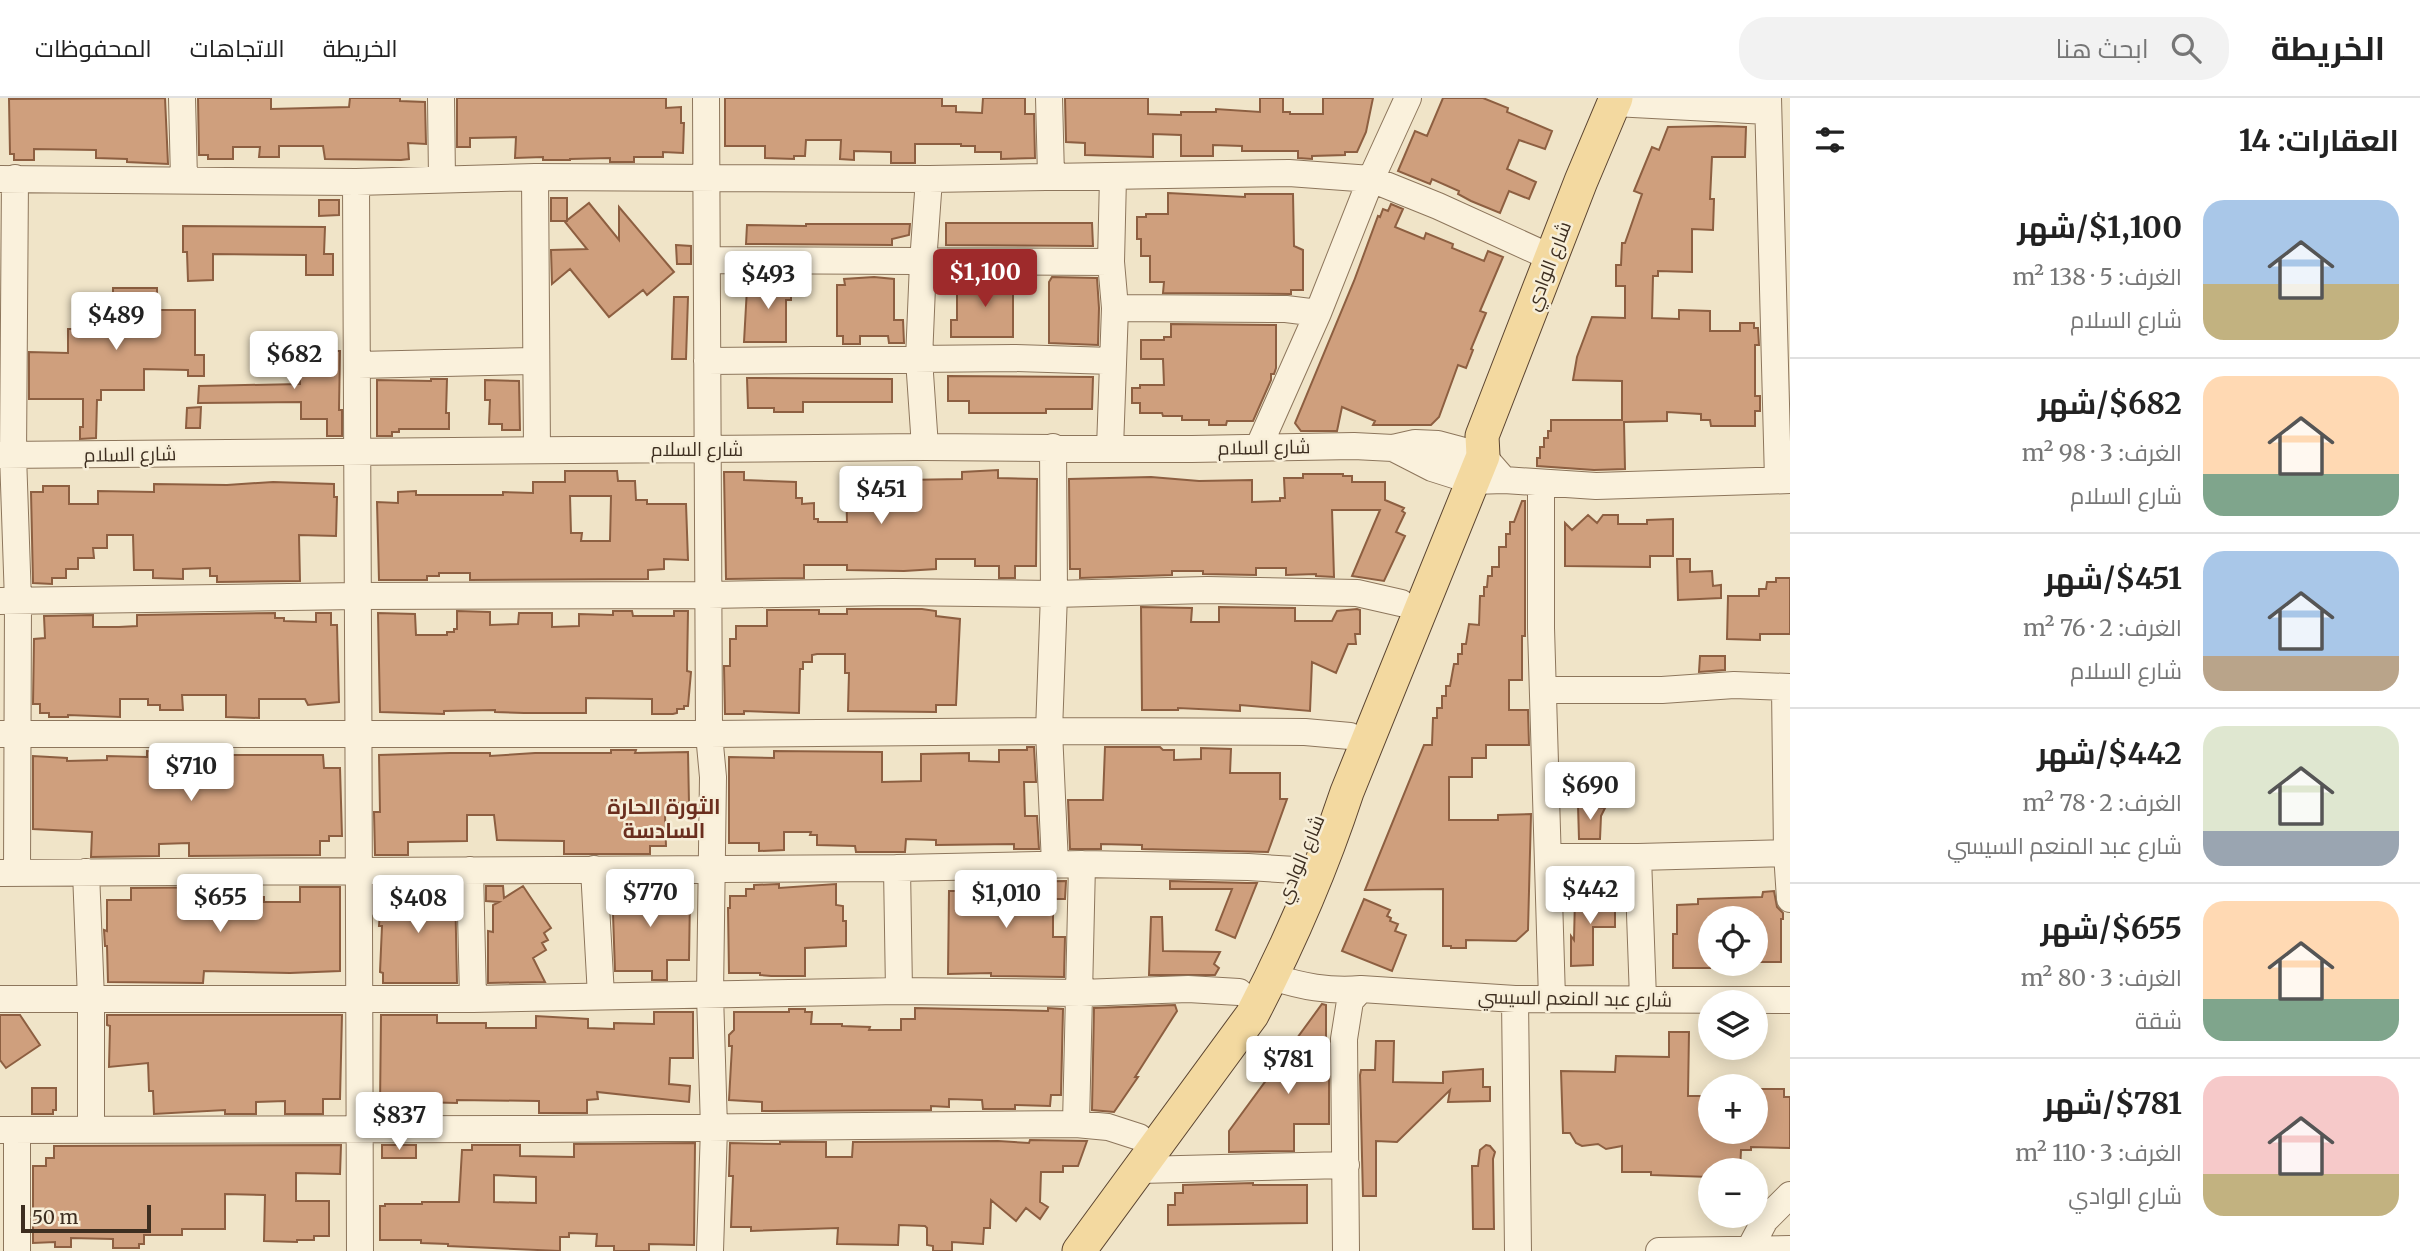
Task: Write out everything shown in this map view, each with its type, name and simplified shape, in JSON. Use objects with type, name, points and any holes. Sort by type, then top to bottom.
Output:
[{"type":"main road","name":"شارع الوادي","points":[[1079,1251],[1252,1015],[1276,967],[1337,824],[1477,463],[1581,181],[1615,100]]},
{"type":"main road","name":"شارع الوادي","points":[[1057,1251],[1239,992],[1261,951],[1350,736],[1401,603],[1477,463]]},
{"type":"street","points":[[182,98],[184,179]]},
{"type":"street","points":[[441,98],[442,179]]},
{"type":"street","points":[[706,98],[709,734],[713,777],[710,994],[713,1128],[710,1251]]},
{"type":"street","points":[[1049,98],[1051,176]]},
{"type":"street","points":[[1259,446],[1318,313],[1371,179],[1408,98]]},
{"type":"street","points":[[1615,100],[1768,105],[1784,480]]},
{"type":"street","points":[[1295,870],[1055,864],[8,873],[8,178],[356,181],[535,177],[929,179],[1289,173],[1371,179],[1552,258]]},
{"type":"street","points":[[535,177],[537,450]]},
{"type":"street","points":[[1110,448],[1115,308],[1111,262],[1114,177]]},
{"type":"street","points":[[925,447],[919,359],[929,179]]},
{"type":"street","points":[[356,181],[360,1251]]},
{"type":"street","points":[[707,260],[1111,262]]},
{"type":"street","points":[[1115,308],[1286,309],[1318,313]]},
{"type":"street","points":[[707,361],[1014,358],[1112,360]]},
{"type":"street","points":[[358,365],[535,361]]},
{"type":"street","name":"شارع السلام","points":[[7,455],[925,447],[1393,448],[1415,443],[1437,444],[1477,463],[1541,484],[1596,486],[1784,480]]},
{"type":"street","points":[[1053,447],[1054,594],[1049,730],[1055,864]]},
{"type":"street","points":[[1541,484],[1541,628],[1552,999]]},
{"type":"street","points":[[9,601],[894,592],[1054,594],[1207,590],[1357,593],[1401,603]]},
{"type":"street","points":[[1544,691],[1661,690],[1734,685],[1787,687],[1787,853],[1790,899]]},
{"type":"street","points":[[8,734],[709,734],[1049,730],[1255,731],[1350,736]]},
{"type":"street","points":[[1549,857],[1787,853]]},
{"type":"street","points":[[1638,857],[1643,999]]},
{"type":"street","points":[[1076,1124],[1082,864]]},
{"type":"street","points":[[897,867],[899,991]]},
{"type":"street","points":[[594,869],[601,996]]},
{"type":"street","points":[[470,870],[473,999]]},
{"type":"street","points":[[86,872],[91,999],[91,1129]]},
{"type":"street","name":"شارع عبد المنعم السيسي","points":[[1276,967],[1318,989],[1341,991],[1361,989],[1515,999],[1790,1000]]},
{"type":"street","points":[[0,999],[473,999],[899,991],[1081,993],[1188,989],[1239,992]]},
{"type":"street","points":[[1346,1251],[1345,1026],[1350,1001],[1361,989]]},
{"type":"street","points":[[1515,999],[1518,1251]]},
{"type":"street","points":[[17,1251],[9,1130],[1076,1124],[1108,1127],[1139,1137]]},
{"type":"street","points":[[1140,1170],[1346,1165]]},
{"type":"street","points":[[1749,1250],[1765,1220],[1790,1195]]},
{"type":"street","points":[[1659,1251],[1790,1249]]},
{"type":"building","points":[[165,98],[168,164],[96,158],[96,150],[34,149],[34,160],[14,160],[14,154],[10,154],[9,99]]},
{"type":"building","points":[[198,98],[271,98],[271,109],[349,107],[350,98],[400,98],[400,101],[425,102],[426,144],[408,143],[409,159],[401,160],[325,159],[323,146],[279,146],[279,157],[259,157],[260,147],[233,147],[233,159],[208,159],[208,155],[199,155]]},
{"type":"building","points":[[457,98],[666,98],[666,108],[681,107],[681,123],[684,123],[683,153],[663,152],[663,157],[634,157],[634,162],[610,162],[610,158],[515,158],[516,137],[470,138],[470,147],[457,147]]},
{"type":"building","points":[[725,98],[942,98],[942,106],[956,106],[956,112],[982,113],[983,98],[1025,98],[1025,114],[1034,114],[1035,158],[1001,159],[1001,152],[975,152],[975,146],[961,144],[915,144],[915,163],[891,163],[891,152],[854,151],[854,160],[840,159],[841,140],[806,140],[805,156],[794,156],[794,159],[765,158],[765,146],[725,146]]},
{"type":"building","points":[[1065,98],[1148,98],[1148,114],[1181,115],[1181,112],[1216,112],[1216,109],[1260,112],[1260,98],[1283,98],[1283,112],[1290,114],[1323,114],[1323,98],[1373,98],[1366,132],[1357,152],[1312,156],[1312,159],[1298,158],[1298,151],[1242,151],[1242,146],[1213,145],[1213,156],[1181,156],[1181,135],[1153,134],[1153,157],[1085,155],[1085,143],[1066,142]]},
{"type":"building","points":[[1443,98],[1483,98],[1508,108],[1507,112],[1552,131],[1545,149],[1519,140],[1507,169],[1536,182],[1529,199],[1509,191],[1500,213],[1471,201],[1458,194],[1459,191],[1432,179],[1430,184],[1398,171],[1415,131],[1427,136]]},
{"type":"building","points":[[1668,127],[1746,127],[1745,157],[1712,157],[1710,199],[1714,199],[1713,230],[1692,229],[1692,272],[1658,271],[1658,276],[1653,276],[1652,318],[1679,319],[1679,310],[1710,311],[1710,331],[1740,331],[1740,323],[1754,323],[1754,328],[1758,328],[1759,345],[1755,345],[1755,396],[1760,396],[1760,411],[1755,411],[1755,426],[1711,426],[1710,420],[1701,420],[1701,414],[1667,412],[1667,421],[1624,422],[1625,469],[1537,466],[1540,447],[1544,447],[1544,438],[1548,438],[1548,431],[1551,431],[1551,420],[1622,420],[1622,381],[1573,380],[1577,357],[1592,317],[1625,318],[1625,286],[1616,286],[1616,265],[1621,265],[1622,243],[1625,243],[1642,194],[1634,191],[1652,147],[1659,150]]},
{"type":"building","points":[[1168,193],[1245,197],[1245,194],[1293,194],[1294,246],[1303,250],[1303,290],[1291,290],[1291,294],[1163,293],[1164,282],[1150,282],[1150,256],[1141,256],[1141,239],[1137,239],[1137,217],[1146,217],[1146,214],[1168,214]]},
{"type":"building","points":[[551,198],[567,198],[567,221],[551,221]]},
{"type":"building","points":[[319,200],[339,200],[339,215],[319,216]]},
{"type":"building","points":[[589,203],[619,240],[619,207],[674,272],[647,295],[643,290],[609,317],[570,269],[552,284],[551,250],[587,249],[565,222]]},
{"type":"building","points":[[1391,204],[1403,209],[1395,227],[1424,239],[1426,233],[1453,244],[1452,248],[1484,261],[1488,251],[1503,257],[1480,311],[1486,313],[1466,368],[1458,365],[1439,417],[1431,425],[1373,425],[1375,421],[1342,407],[1337,431],[1301,431],[1295,423],[1378,216],[1380,217],[1383,209],[1388,211]]},
{"type":"building","points":[[946,223],[1092,223],[1093,246],[946,245]]},
{"type":"building","points":[[910,224],[909,235],[892,239],[892,245],[746,244],[747,225]]},
{"type":"building","points":[[183,226],[325,227],[324,254],[333,254],[333,275],[306,275],[306,255],[213,254],[213,280],[188,281],[187,252],[183,252]]},
{"type":"building","points":[[676,245],[691,246],[691,264],[677,264]]},
{"type":"building","points":[[765,277],[791,277],[791,300],[786,300],[786,342],[744,342],[747,288],[765,288]]},
{"type":"building","points":[[1052,277],[1097,278],[1098,345],[1049,343],[1049,282]]},
{"type":"building","points":[[972,278],[1013,279],[1013,337],[951,337],[951,320],[957,320],[957,285],[972,285]]},
{"type":"building","points":[[844,279],[894,279],[894,320],[903,320],[904,343],[889,343],[888,336],[860,336],[860,344],[843,344],[843,336],[837,336],[837,285],[845,285]]},
{"type":"building","points":[[113,288],[157,288],[157,310],[195,310],[195,355],[204,355],[204,376],[188,376],[188,370],[144,369],[144,390],[101,390],[101,400],[97,400],[96,438],[80,439],[83,399],[29,399],[29,352],[68,353],[68,329],[89,329],[89,298],[113,298]]},
{"type":"building","points":[[674,297],[688,297],[686,359],[672,359]]},
{"type":"building","points":[[1171,324],[1276,325],[1276,368],[1274,374],[1271,374],[1271,380],[1253,421],[1227,421],[1226,425],[1209,425],[1209,420],[1182,420],[1182,416],[1140,413],[1140,403],[1132,403],[1132,388],[1140,388],[1140,385],[1164,385],[1163,359],[1141,359],[1141,340],[1164,340],[1164,337],[1171,337]]},
{"type":"building","points":[[318,351],[340,351],[339,410],[342,410],[342,436],[327,436],[327,419],[301,419],[301,402],[198,403],[199,386],[300,384],[300,354],[318,354]]},
{"type":"building","points":[[948,376],[1093,377],[1092,409],[1046,409],[1046,413],[969,413],[969,401],[948,401]]},
{"type":"building","points":[[747,378],[892,379],[892,402],[803,402],[803,412],[774,412],[774,408],[748,408]]},
{"type":"building","points":[[447,379],[446,413],[449,413],[449,429],[399,429],[399,432],[392,432],[392,436],[377,436],[377,380]]},
{"type":"building","points":[[485,380],[519,381],[520,430],[502,430],[502,424],[489,424],[490,400],[485,400]]},
{"type":"building","points":[[201,407],[200,428],[186,428],[187,408]]},
{"type":"building","points":[[998,470],[998,478],[1037,479],[1036,566],[1015,566],[1015,578],[999,578],[999,566],[975,566],[975,559],[936,559],[936,569],[847,570],[847,565],[804,565],[804,578],[726,579],[724,472],[744,472],[744,480],[796,482],[796,498],[802,498],[802,504],[814,503],[814,519],[818,519],[818,522],[847,522],[846,481],[962,479],[962,472]]},
{"type":"building","points":[[565,471],[617,471],[618,481],[635,481],[636,500],[647,500],[647,504],[686,504],[688,560],[664,559],[664,569],[648,570],[648,579],[470,580],[470,573],[439,573],[439,576],[427,576],[427,580],[379,580],[377,502],[398,503],[398,492],[416,491],[416,495],[503,495],[503,492],[533,493],[533,482],[565,482]],"holes":[[[570,496],[611,496],[610,541],[581,541],[582,533],[571,533]]]},
{"type":"building","points":[[1303,474],[1343,474],[1352,476],[1352,482],[1385,482],[1385,500],[1404,508],[1402,511],[1405,513],[1396,532],[1405,536],[1384,581],[1352,576],[1380,510],[1332,510],[1334,577],[1316,574],[1286,575],[1286,568],[1256,568],[1256,575],[1172,571],[1172,575],[1080,578],[1080,569],[1070,569],[1069,479],[1151,477],[1199,481],[1252,480],[1252,502],[1280,501],[1280,498],[1285,498],[1284,478],[1303,478]]},
{"type":"building","points":[[273,482],[334,484],[334,497],[337,497],[336,536],[299,535],[300,581],[217,582],[217,576],[210,576],[210,568],[183,569],[183,579],[153,578],[153,570],[134,570],[133,535],[107,535],[107,548],[93,548],[94,558],[78,558],[78,569],[66,569],[66,578],[52,578],[52,584],[33,583],[31,492],[43,492],[43,486],[69,486],[69,504],[98,504],[98,491],[154,492],[154,484],[227,485]]},
{"type":"building","points":[[1522,501],[1525,501],[1525,636],[1522,636],[1522,680],[1509,680],[1509,710],[1528,710],[1529,745],[1486,745],[1486,758],[1472,758],[1472,777],[1449,777],[1449,820],[1498,820],[1498,815],[1531,814],[1528,930],[1516,941],[1466,940],[1466,948],[1451,948],[1443,946],[1443,889],[1365,890],[1424,745],[1432,745],[1433,718],[1437,718],[1437,708],[1442,708],[1442,696],[1446,696],[1446,686],[1450,686],[1454,664],[1458,664],[1458,654],[1462,654],[1462,644],[1466,644],[1469,624],[1479,625],[1480,596],[1484,596],[1488,576],[1492,576],[1492,567],[1499,567],[1499,547],[1506,547],[1510,522],[1514,522]]},
{"type":"building","points":[[1588,515],[1597,523],[1603,515],[1618,515],[1618,524],[1647,524],[1647,520],[1673,519],[1673,556],[1650,556],[1650,567],[1565,566],[1565,523],[1572,530]]},
{"type":"building","points":[[1677,559],[1690,559],[1690,572],[1712,571],[1713,586],[1721,585],[1721,598],[1678,600]]},
{"type":"building","points":[[1776,578],[1790,578],[1790,634],[1760,634],[1760,640],[1727,639],[1728,596],[1759,596],[1759,589],[1766,589],[1767,582],[1776,582]]},
{"type":"building","points":[[1141,607],[1192,608],[1191,622],[1219,622],[1219,607],[1295,608],[1295,621],[1332,621],[1337,611],[1357,609],[1360,610],[1360,634],[1355,634],[1356,644],[1348,644],[1336,673],[1312,662],[1310,711],[1240,705],[1240,711],[1178,708],[1142,710]]},
{"type":"building","points":[[847,609],[922,609],[936,611],[936,616],[960,619],[956,705],[936,705],[936,712],[848,711],[849,673],[845,673],[845,654],[817,654],[812,655],[812,662],[803,662],[803,669],[800,669],[799,713],[744,711],[744,714],[725,714],[724,666],[730,666],[730,639],[736,639],[736,626],[767,626],[767,610],[819,610],[819,614],[847,614]]},
{"type":"building","points":[[457,611],[490,612],[490,625],[518,624],[519,613],[552,613],[552,627],[579,626],[579,614],[613,615],[613,611],[632,611],[633,616],[674,616],[674,611],[688,611],[687,671],[691,672],[688,706],[677,709],[677,713],[673,714],[652,714],[652,699],[586,698],[586,713],[495,710],[444,711],[444,714],[380,712],[378,613],[415,614],[416,635],[447,635],[447,632],[457,629]]},
{"type":"building","points":[[275,613],[275,618],[284,618],[284,621],[316,622],[316,613],[331,613],[331,625],[337,625],[339,702],[308,705],[305,699],[259,699],[259,718],[226,717],[226,695],[182,695],[183,710],[160,710],[160,705],[148,705],[148,699],[120,699],[120,717],[49,717],[49,713],[40,713],[40,704],[33,704],[34,639],[45,638],[44,616],[93,615],[93,627],[119,627],[137,626],[137,615]]},
{"type":"building","points":[[1700,656],[1725,656],[1725,670],[1699,672]]},
{"type":"building","points":[[1027,747],[1034,747],[1036,782],[1024,782],[1025,816],[1037,816],[1039,849],[1014,849],[1014,844],[936,845],[936,840],[906,839],[905,852],[856,852],[855,846],[817,845],[817,835],[810,835],[811,832],[784,832],[784,850],[759,851],[759,843],[729,843],[729,757],[774,758],[774,751],[882,752],[882,782],[921,781],[921,754],[969,753],[969,761],[999,762],[999,750],[1027,750]]},
{"type":"building","points":[[1105,747],[1160,747],[1163,750],[1174,750],[1174,760],[1201,759],[1201,748],[1231,749],[1230,773],[1280,773],[1280,799],[1287,799],[1268,852],[1142,849],[1142,845],[1101,844],[1101,849],[1070,849],[1068,800],[1103,800]]},
{"type":"building","points":[[611,750],[636,750],[635,753],[688,752],[689,803],[674,803],[675,814],[665,815],[666,846],[650,846],[650,854],[564,854],[564,841],[497,840],[494,815],[467,815],[467,841],[408,842],[408,855],[375,855],[374,812],[380,812],[379,755],[490,753],[490,756],[611,753]]},
{"type":"building","points":[[147,751],[185,753],[185,760],[223,759],[223,755],[323,755],[324,768],[340,768],[342,836],[329,836],[329,841],[320,841],[320,855],[189,856],[189,843],[159,844],[159,856],[91,857],[92,832],[33,829],[33,756],[67,758],[67,761],[107,760],[107,756],[147,757]]},
{"type":"building","points":[[1578,805],[1605,808],[1601,816],[1600,839],[1579,839]]},
{"type":"building","points":[[1066,881],[1065,899],[1053,899],[1053,937],[1065,937],[1064,977],[991,976],[991,973],[948,974],[949,891],[984,891],[984,882]]},
{"type":"building","points":[[1170,881],[1257,883],[1235,938],[1216,930],[1232,889],[1170,889]]},
{"type":"building","points":[[779,884],[779,888],[836,884],[836,905],[843,906],[843,921],[846,921],[846,946],[805,948],[805,976],[729,973],[730,896],[746,896],[746,889],[754,889],[754,885]]},
{"type":"building","points":[[612,885],[652,885],[652,889],[674,889],[674,896],[690,896],[689,960],[667,960],[667,980],[652,980],[652,971],[615,971]]},
{"type":"building","points":[[455,886],[457,983],[383,983],[383,973],[380,972],[382,926],[379,926],[379,887]]},
{"type":"building","points":[[486,886],[503,886],[504,898],[523,886],[551,928],[544,933],[548,940],[542,943],[546,950],[533,958],[545,982],[488,983],[488,931],[493,932],[493,905],[499,902],[486,901]]},
{"type":"building","points":[[240,887],[240,893],[250,893],[250,897],[264,897],[264,902],[300,902],[300,887],[340,887],[340,971],[204,971],[203,983],[108,982],[104,930],[107,931],[107,900],[131,900],[131,888]]},
{"type":"building","points":[[1774,891],[1777,907],[1783,913],[1781,962],[1768,962],[1768,906],[1698,906],[1698,968],[1673,968],[1673,934],[1677,934],[1677,905],[1698,904],[1698,899],[1762,897],[1763,892]]},
{"type":"building","points":[[1588,895],[1615,898],[1615,927],[1593,927],[1593,965],[1571,966],[1575,898],[1588,899]]},
{"type":"building","points":[[1364,899],[1390,910],[1387,916],[1391,918],[1390,921],[1398,924],[1395,931],[1406,935],[1392,971],[1342,951]]},
{"type":"building","points":[[1151,917],[1162,917],[1163,951],[1220,952],[1214,964],[1219,968],[1215,975],[1149,975]]},
{"type":"building","points":[[1322,1004],[1326,1005],[1329,1124],[1294,1124],[1294,1151],[1229,1152],[1229,1131]]},
{"type":"building","points":[[1175,1005],[1177,1011],[1114,1112],[1092,1110],[1094,1008]]},
{"type":"building","points":[[915,1008],[1048,1011],[1048,1008],[1063,1009],[1061,1095],[1051,1095],[1050,1106],[1015,1105],[1015,1109],[983,1109],[982,1100],[949,1099],[949,1107],[931,1106],[931,1110],[762,1111],[762,1102],[729,1100],[732,1046],[729,1046],[729,1035],[734,1030],[734,1012],[789,1012],[789,1009],[805,1009],[805,1012],[812,1012],[811,1024],[842,1024],[870,1027],[869,1030],[901,1030],[901,1019],[915,1019]]},
{"type":"building","points":[[654,1012],[693,1012],[693,1058],[670,1058],[669,1084],[690,1086],[689,1102],[597,1092],[598,1099],[587,1100],[587,1113],[539,1113],[539,1101],[416,1102],[416,1113],[391,1114],[390,1106],[380,1106],[381,1015],[437,1015],[437,1023],[486,1023],[486,1028],[536,1028],[536,1016],[588,1019],[588,1028],[614,1029],[614,1023],[654,1024]]},
{"type":"building","points":[[0,1015],[20,1015],[40,1045],[6,1068],[0,1060]]},
{"type":"building","points":[[107,1015],[342,1015],[340,1099],[323,1099],[323,1114],[285,1114],[285,1101],[256,1102],[256,1114],[225,1114],[225,1110],[154,1114],[153,1091],[149,1091],[148,1063],[109,1067],[110,1026],[107,1025]]},
{"type":"building","points":[[1669,1032],[1689,1032],[1688,1096],[1698,1096],[1698,1144],[1768,1144],[1768,1089],[1784,1089],[1784,1097],[1790,1097],[1790,1148],[1751,1147],[1751,1150],[1741,1150],[1741,1158],[1698,1158],[1698,1177],[1651,1175],[1651,1172],[1622,1172],[1622,1146],[1606,1149],[1598,1144],[1582,1146],[1576,1143],[1570,1133],[1563,1133],[1561,1071],[1615,1072],[1616,1056],[1669,1057]]},
{"type":"building","points":[[1376,1041],[1394,1041],[1393,1082],[1443,1083],[1443,1072],[1483,1069],[1483,1087],[1490,1087],[1490,1101],[1448,1102],[1450,1090],[1397,1142],[1376,1141],[1376,1196],[1363,1196],[1360,1075],[1361,1070],[1375,1070]]},
{"type":"building","points":[[32,1088],[56,1088],[56,1110],[53,1110],[53,1114],[32,1114]]},
{"type":"building","points":[[1030,1140],[1087,1141],[1078,1166],[1063,1166],[1063,1172],[1041,1172],[1040,1202],[1048,1207],[1040,1219],[1026,1208],[1016,1221],[991,1200],[990,1228],[984,1228],[983,1244],[952,1242],[952,1251],[933,1251],[933,1246],[927,1245],[925,1226],[899,1225],[898,1245],[837,1244],[838,1228],[751,1231],[751,1227],[731,1227],[733,1176],[729,1176],[730,1143],[826,1142],[826,1157],[852,1157],[853,1142],[1029,1143]]},
{"type":"building","points":[[695,1143],[694,1245],[649,1244],[649,1251],[614,1251],[614,1246],[596,1246],[597,1234],[569,1233],[569,1237],[560,1237],[560,1251],[448,1246],[421,1243],[421,1240],[380,1240],[380,1206],[459,1202],[462,1150],[472,1150],[472,1145],[520,1145],[520,1156],[574,1157],[574,1144]],"holes":[[[494,1175],[536,1177],[536,1203],[494,1202]]]},
{"type":"building","points":[[341,1145],[340,1174],[296,1173],[296,1201],[329,1201],[329,1236],[314,1236],[314,1240],[297,1242],[264,1241],[265,1195],[225,1194],[225,1229],[182,1229],[182,1235],[144,1235],[144,1244],[139,1244],[139,1248],[113,1248],[113,1239],[71,1238],[71,1247],[55,1247],[55,1242],[33,1243],[33,1166],[46,1166],[46,1158],[54,1158],[54,1146]]},
{"type":"building","points":[[382,1145],[416,1145],[416,1158],[382,1158]]},
{"type":"building","points":[[1486,1145],[1495,1152],[1494,1229],[1473,1229],[1472,1166],[1478,1166],[1480,1150]]},
{"type":"building","points":[[1183,1185],[1307,1185],[1307,1223],[1168,1225],[1168,1205],[1175,1205],[1175,1193],[1183,1193]]},
{"type":"district","name":"الثورة الحارة السادسة","points":[[664,818]]}]
